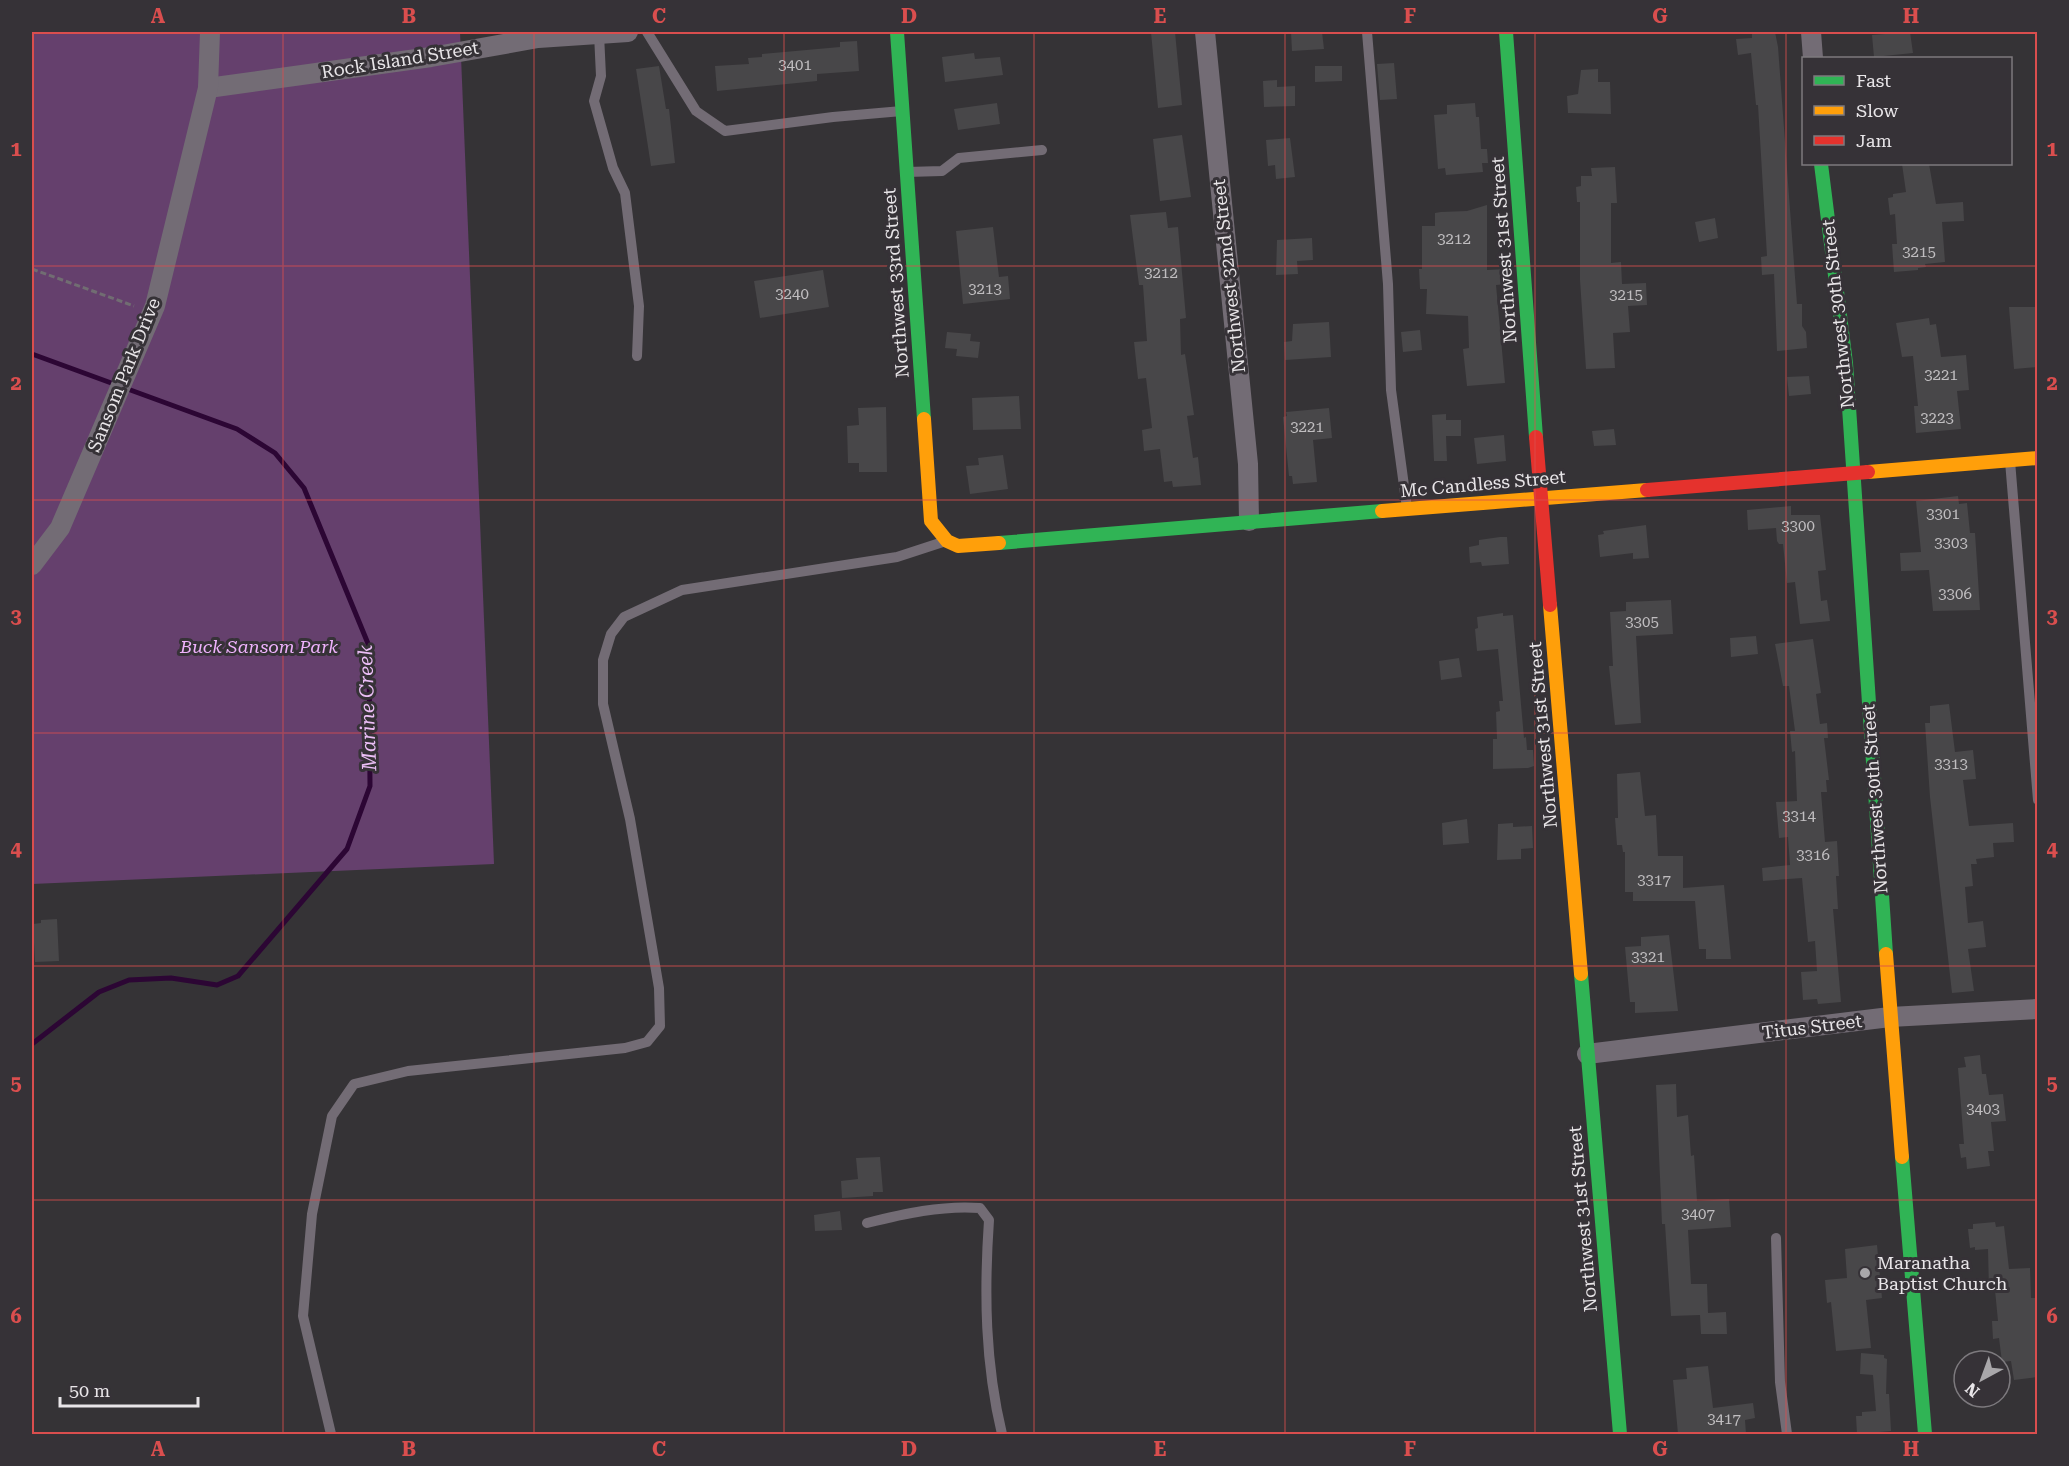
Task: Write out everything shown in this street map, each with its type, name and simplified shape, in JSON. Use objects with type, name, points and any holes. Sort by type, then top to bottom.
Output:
[{"type":"street","name":"Sansom Park Drive","points":[[32,565],[60,528],[151,312],[208,88],[210,32]]},
{"type":"street","name":"Rock Island Street","points":[[208,88],[430,57],[538,38],[628,32]]},
{"type":"street","name":"Northwest 33rd Street","points":[[897,32],[931,521],[936,531],[947,541]]},
{"type":"street","name":"Northwest 32nd Street","points":[[1204,32],[1248,464],[1249,521]]},
{"type":"street","name":"Northwest 31st Street","points":[[1506,32],[1587,1054],[1620,1434]]},
{"type":"street","points":[[1811,32],[1813,57]]},
{"type":"street","name":"Northwest 30th Street","points":[[1821,165],[1846,363],[1890,1017],[1925,1434]]},
{"type":"street","name":"Mc Candless Street","points":[[947,541],[958,546],[2037,458]]},
{"type":"street","name":"Titus Street","points":[[1587,1054],[1890,1017],[2037,1009]]},
{"type":"lane","points":[[647,32],[696,111],[725,131],[833,117],[903,111]]},
{"type":"lane","points":[[1367,32],[1388,284],[1391,390],[1407,508]]},
{"type":"lane","points":[[599,34],[601,76],[594,101],[613,168],[626,193],[639,306],[637,357]]},
{"type":"lane","points":[[906,172],[942,171],[959,158],[1042,150]]},
{"type":"lane","points":[[2010,460],[2037,800]]},
{"type":"lane","points":[[331,1434],[303,1316],[312,1214],[332,1116],[354,1084],[408,1071],[625,1048],[647,1042],[660,1026],[659,988],[630,819],[603,704],[603,660],[611,634],[624,617],[682,590],[897,556],[947,541]]},
{"type":"lane","points":[[867,1223],[905,1214],[945,1209],[980,1208],[986,1214],[989,1220],[984,1268],[987,1336],[992,1394],[1002,1434]]},
{"type":"lane","points":[[1776,1238],[1780,1382],[1786,1434]]},
{"type":"path","points":[[32,269],[151,312]]},
{"type":"green space","name":"Buck Sansom Park","points":[[32,32],[460,32],[494,864],[32,884]]},
{"type":"building","points":[[1151,32],[1175,32],[1182,105],[1158,108]]},
{"type":"building","points":[[1291,32],[1322,32],[1324,49],[1292,51]]},
{"type":"building","points":[[1752,32],[1775,32],[1778,47],[1797,304],[1802,304],[1802,326],[1806,332],[1807,348],[1777,351],[1774,274],[1762,275],[1761,257],[1767,256],[1758,105],[1756,105],[1751,53],[1738,55],[1736,39],[1752,38]]},
{"type":"building","points":[[1910,32],[1913,53],[1874,57],[1872,35]]},
{"type":"building","points":[[857,41],[859,71],[817,74],[817,81],[717,91],[715,66],[749,64],[748,58],[762,57],[762,54],[840,47],[840,42]]},
{"type":"building","points":[[974,53],[975,59],[1000,57],[1003,75],[945,82],[942,57]]},
{"type":"building","points":[[1394,63],[1397,99],[1380,100],[1377,64]]},
{"type":"building","points":[[659,66],[666,109],[669,109],[675,163],[651,166],[636,69]]},
{"type":"building","points":[[1315,66],[1342,66],[1342,81],[1315,82]]},
{"type":"building","points":[[1598,69],[1598,82],[1610,82],[1611,114],[1568,113],[1567,96],[1578,94],[1581,70]]},
{"type":"building","points":[[1277,80],[1277,87],[1295,86],[1295,106],[1264,107],[1263,81]]},
{"type":"building","points":[[997,103],[1000,124],[958,130],[954,109]]},
{"type":"building","points":[[1475,103],[1476,117],[1479,117],[1481,149],[1487,149],[1488,163],[1482,163],[1483,172],[1446,175],[1445,168],[1438,169],[1434,115],[1447,114],[1447,105]]},
{"type":"building","points":[[1182,135],[1191,197],[1160,201],[1153,139]]},
{"type":"building","points":[[1290,138],[1295,177],[1276,179],[1275,165],[1268,166],[1266,140]]},
{"type":"building","points":[[1902,165],[1929,165],[1936,204],[1963,202],[1964,221],[1942,222],[1945,262],[1925,264],[1926,267],[1918,268],[1918,270],[1894,272],[1892,244],[1897,244],[1895,214],[1890,215],[1888,198],[1893,197],[1893,194],[1906,192]]},
{"type":"building","points":[[1615,167],[1617,203],[1611,203],[1611,263],[1621,262],[1622,284],[1646,283],[1647,305],[1628,306],[1630,332],[1613,333],[1615,368],[1586,369],[1580,280],[1580,202],[1577,202],[1576,187],[1581,186],[1581,176],[1592,176],[1591,168]]},
{"type":"building","points":[[1487,205],[1487,270],[1507,269],[1508,284],[1496,285],[1505,383],[1467,386],[1463,349],[1469,348],[1468,316],[1426,314],[1427,289],[1420,289],[1419,269],[1422,269],[1422,226],[1435,226],[1435,213],[1467,211]]},
{"type":"building","points":[[1166,212],[1168,228],[1178,227],[1186,318],[1180,319],[1181,355],[1185,354],[1194,415],[1187,416],[1193,458],[1198,457],[1201,485],[1173,487],[1172,481],[1164,482],[1160,449],[1144,451],[1142,430],[1152,428],[1146,378],[1138,379],[1134,342],[1147,341],[1143,285],[1139,285],[1130,215]]},
{"type":"building","points":[[1715,218],[1718,238],[1699,242],[1695,222]]},
{"type":"building","points":[[993,227],[999,277],[1008,276],[1010,299],[963,304],[956,231]]},
{"type":"building","points":[[1312,238],[1313,260],[1297,261],[1298,274],[1276,275],[1277,240]]},
{"type":"building","points":[[823,270],[829,307],[760,318],[754,281]]},
{"type":"building","points":[[2009,307],[2037,307],[2037,367],[2014,369]]},
{"type":"building","points":[[1929,318],[1930,325],[1936,324],[1941,357],[1966,355],[1969,390],[1957,391],[1961,429],[1916,433],[1914,406],[1918,406],[1913,356],[1902,357],[1896,323]]},
{"type":"building","points":[[1329,322],[1331,357],[1285,360],[1284,342],[1292,341],[1293,324]]},
{"type":"building","points":[[1420,330],[1422,350],[1403,352],[1401,332]]},
{"type":"building","points":[[947,332],[971,334],[970,341],[980,342],[978,358],[956,356],[957,349],[945,348]]},
{"type":"building","points":[[1809,376],[1811,394],[1789,396],[1787,377]]},
{"type":"building","points":[[1019,396],[1021,429],[973,430],[972,398]]},
{"type":"building","points":[[886,407],[887,472],[859,472],[859,463],[848,463],[847,426],[859,425],[858,408]]},
{"type":"building","points":[[1329,408],[1332,438],[1313,440],[1317,482],[1293,484],[1292,476],[1289,476],[1283,417],[1287,416],[1286,412]]},
{"type":"building","points":[[1446,414],[1446,420],[1461,420],[1461,436],[1446,436],[1447,461],[1434,461],[1432,415]]},
{"type":"building","points":[[1614,429],[1616,445],[1594,446],[1592,431]]},
{"type":"building","points":[[1504,435],[1506,461],[1477,464],[1474,438]]},
{"type":"building","points":[[1003,455],[1008,489],[970,494],[966,466],[979,465],[978,458]]},
{"type":"building","points":[[1958,496],[1959,504],[1967,503],[1970,533],[1975,533],[1980,610],[1933,611],[1929,570],[1901,571],[1900,553],[1921,552],[1916,501]]},
{"type":"building","points":[[1791,506],[1791,515],[1820,515],[1826,570],[1818,571],[1821,601],[1827,600],[1830,621],[1800,624],[1795,582],[1787,583],[1783,544],[1777,541],[1776,528],[1748,530],[1747,510]]},
{"type":"building","points":[[1646,525],[1649,558],[1633,559],[1633,553],[1600,557],[1598,535],[1604,534],[1603,531]]},
{"type":"building","points":[[1507,537],[1509,564],[1482,566],[1481,562],[1470,563],[1469,547],[1479,545],[1479,540]]},
{"type":"building","points":[[1671,600],[1673,634],[1636,636],[1641,723],[1615,725],[1609,666],[1613,666],[1610,612],[1626,611],[1626,602]]},
{"type":"building","points":[[1503,613],[1503,616],[1513,615],[1524,738],[1526,737],[1527,750],[1533,750],[1534,766],[1528,768],[1493,769],[1493,739],[1497,739],[1496,712],[1500,711],[1499,701],[1503,701],[1498,649],[1477,651],[1475,629],[1478,628],[1477,617]]},
{"type":"building","points":[[1756,636],[1758,654],[1731,657],[1730,638]]},
{"type":"building","points":[[1813,639],[1821,693],[1816,694],[1820,724],[1827,723],[1828,738],[1824,738],[1829,780],[1826,780],[1827,792],[1821,792],[1825,842],[1837,841],[1838,909],[1833,909],[1841,1002],[1818,1004],[1817,999],[1803,1000],[1801,972],[1817,971],[1815,941],[1808,942],[1802,878],[1763,881],[1762,868],[1790,865],[1788,837],[1779,838],[1776,802],[1797,801],[1795,751],[1792,752],[1790,731],[1795,731],[1789,686],[1783,686],[1775,644]]},
{"type":"building","points":[[1459,658],[1462,677],[1441,680],[1439,661]]},
{"type":"building","points":[[1949,704],[1955,752],[1973,750],[1976,779],[1963,780],[1969,826],[2013,823],[2014,842],[1993,843],[1994,857],[1976,859],[1977,864],[1971,864],[1973,886],[1965,887],[1968,923],[1983,921],[1986,947],[1968,949],[1974,991],[1952,993],[1930,797],[1925,723],[1930,723],[1930,706]]},
{"type":"building","points":[[1640,772],[1645,816],[1656,815],[1658,856],[1683,856],[1683,888],[1724,885],[1731,959],[1706,959],[1706,949],[1699,949],[1695,901],[1633,901],[1633,892],[1625,892],[1625,852],[1623,852],[1622,845],[1617,845],[1615,818],[1618,818],[1617,774]]},
{"type":"building","points":[[1467,819],[1469,843],[1443,845],[1442,823]]},
{"type":"building","points":[[1513,823],[1513,827],[1532,826],[1533,848],[1521,849],[1521,859],[1497,860],[1498,824]]},
{"type":"building","points":[[57,919],[59,961],[35,962],[33,924],[41,923],[41,920]]},
{"type":"building","points":[[1669,935],[1678,1011],[1635,1013],[1635,1002],[1630,1002],[1625,947],[1641,946],[1641,937]]},
{"type":"building","points":[[1980,1055],[1982,1074],[1986,1074],[1989,1095],[2003,1094],[2006,1121],[1991,1122],[1994,1151],[1988,1151],[1990,1166],[1967,1169],[1966,1157],[1961,1158],[1959,1144],[1964,1144],[1958,1068],[1966,1067],[1964,1057]]},
{"type":"building","points":[[1676,1084],[1677,1117],[1688,1115],[1691,1156],[1694,1155],[1697,1201],[1729,1199],[1731,1227],[1688,1230],[1691,1284],[1707,1284],[1708,1313],[1726,1312],[1727,1334],[1701,1334],[1700,1315],[1671,1316],[1665,1224],[1662,1224],[1656,1085]]},
{"type":"building","points":[[880,1157],[883,1192],[873,1192],[873,1196],[842,1198],[841,1181],[858,1179],[856,1158]]},
{"type":"building","points":[[840,1211],[842,1230],[815,1231],[814,1215]]},
{"type":"building","points":[[1995,1222],[1996,1227],[2004,1226],[2009,1269],[2030,1268],[2031,1298],[2035,1298],[2037,1327],[2037,1377],[2014,1380],[2012,1349],[2000,1349],[1999,1338],[1993,1339],[1992,1321],[1998,1321],[1995,1290],[1989,1290],[1988,1249],[1970,1248],[1968,1229],[1973,1229],[1973,1224]]},
{"type":"building","points":[[1877,1245],[1882,1298],[1866,1300],[1871,1348],[1836,1351],[1831,1302],[1827,1303],[1825,1280],[1847,1278],[1845,1249]]},
{"type":"building","points":[[1861,1353],[1884,1355],[1887,1359],[1886,1394],[1889,1394],[1891,1431],[1857,1434],[1856,1416],[1862,1416],[1862,1412],[1876,1411],[1873,1375],[1860,1374]]},
{"type":"building","points":[[1708,1366],[1713,1408],[1753,1403],[1755,1418],[1745,1420],[1746,1434],[1678,1434],[1673,1380],[1687,1379],[1686,1368]]},
{"type":"waterway","name":"Marine Creek","points":[[32,354],[237,429],[275,453],[304,488],[369,646],[370,786],[347,849],[238,976],[217,985],[171,978],[129,980],[99,992],[32,1044]]},
{"type":"traffic: fast","points":[[897,32],[924,419]]},
{"type":"traffic: fast","points":[[1506,32],[1536,437]]},
{"type":"traffic: fast","points":[[1821,165],[1846,363],[1886,954]]},
{"type":"traffic: fast","points":[[999,543],[1382,511]]},
{"type":"traffic: fast","points":[[1581,974],[1620,1434]]},
{"type":"traffic: fast","points":[[1902,1157],[1925,1434]]},
{"type":"traffic: slow","points":[[924,419],[931,521],[947,541],[958,546],[999,543]]},
{"type":"traffic: slow","points":[[1868,472],[2038,458]]},
{"type":"traffic: slow","points":[[1382,511],[1647,490]]},
{"type":"traffic: slow","points":[[1550,605],[1581,974]]},
{"type":"traffic: slow","points":[[1886,954],[1902,1157]]},
{"type":"traffic: jam","points":[[1536,437],[1550,605]]},
{"type":"traffic: jam","points":[[1647,490],[1868,472]]},
{"type":"place","name":"Maranatha Baptist Church","points":[[1865,1273]]}]
